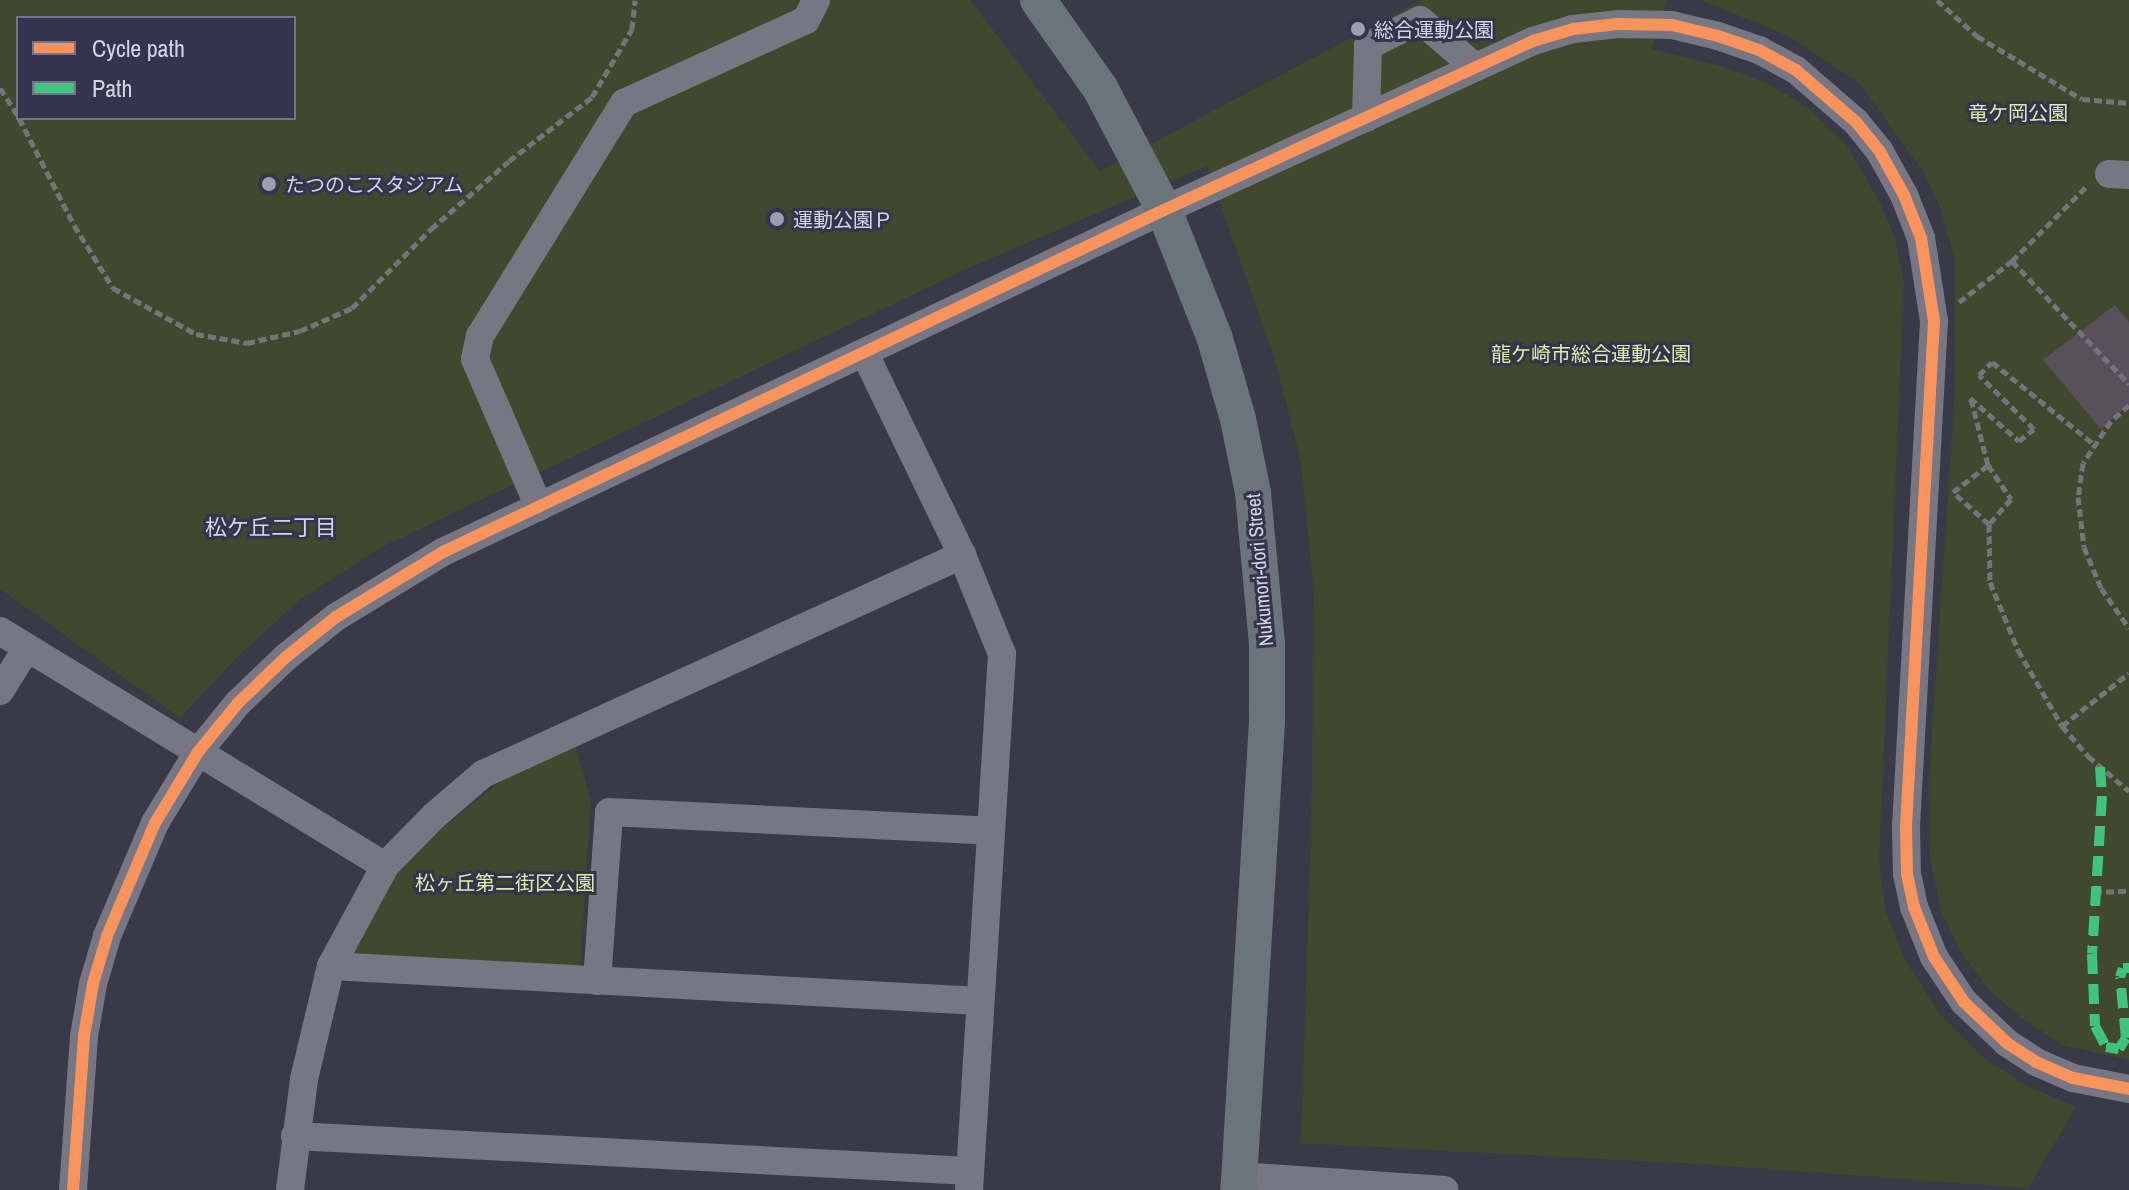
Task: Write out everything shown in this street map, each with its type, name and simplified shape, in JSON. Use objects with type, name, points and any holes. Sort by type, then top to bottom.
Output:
[{"type":"main road","name":"Nukumori-dori Street","points":[[1038,0],[1100,88],[1164,210],[1202,302],[1238,419],[1253,493],[1263,569],[1267,722],[1238,1183]]},
{"type":"street","points":[[539,507],[475,359],[480,336],[624,103],[806,20],[816,0]]},
{"type":"street","points":[[1366,118],[1368,46],[1420,20],[1475,67]]},
{"type":"street","points":[[73,1190],[84,1036],[93,984],[107,936],[155,823],[198,752],[238,703],[286,657],[336,617],[443,552],[1164,210],[1546,37],[1618,24],[1672,25],[1718,36],[1784,64],[1831,98],[1856,122],[1886,163],[1904,195],[1921,238],[1934,321],[1906,826],[1907,874],[1914,907],[1934,957],[1964,1002],[2007,1043],[2036,1062],[2073,1078],[2129,1089]]},
{"type":"street","points":[[295,1136],[969,1180],[1002,654],[962,555],[865,354]]},
{"type":"street","points":[[290,1190],[295,1136],[331,966],[385,866],[483,774],[962,555]]},
{"type":"street","points":[[0,631],[385,866]]},
{"type":"street","points":[[0,691],[27,648]]},
{"type":"street","points":[[597,981],[609,812],[991,831]]},
{"type":"street","points":[[331,966],[980,1001]]},
{"type":"street","points":[[1238,1183],[1445,1190]]},
{"type":"path","points":[[20,120],[74,225],[113,288],[196,334],[247,343],[300,331],[352,308],[431,229],[498,170],[592,97],[632,29],[635,0]]},
{"type":"path","points":[[1937,0],[1977,36],[2082,99],[2129,103]]},
{"type":"path","points":[[0,88],[16,114]]},
{"type":"path","points":[[1934,321],[2012,261],[2109,178]]},
{"type":"path","points":[[2012,261],[2129,384]]},
{"type":"path","points":[[2095,445],[1992,362],[1979,375],[2034,429],[2019,441],[1970,398],[1988,465],[2011,499],[1989,524],[1990,582],[2018,650],[2062,726],[2088,756],[2129,791]]},
{"type":"path","points":[[2129,405],[2111,421],[2083,463],[2078,497],[2084,547],[2101,588],[2129,628]]},
{"type":"path","points":[[1988,465],[1953,492],[1989,524]]},
{"type":"path","points":[[2062,726],[2129,673]]},
{"type":"path","points":[[2094,892],[2129,891]]},
{"type":"green space","name":"龍ケ崎市総合運動公園","points":[[0,0],[970,0],[1100,171],[1422,0],[1667,0],[1651,49],[1721,66],[1769,84],[1808,108],[1846,144],[1879,201],[1895,238],[1904,282],[1879,862],[1885,909],[1905,960],[1939,1013],[1985,1059],[2026,1085],[2076,1107],[2028,1188],[1699,1164],[1301,1143],[1311,833],[1314,595],[1301,463],[1275,360],[1207,166],[971,267],[380,548],[301,599],[239,655],[180,718],[0,589]]},
{"type":"green space","name":"竜ケ岡公園","points":[[1700,0],[2129,0],[2129,1060],[2063,1045],[2020,1017],[1988,989],[1961,952],[1942,913],[1930,859],[1929,780],[1955,389],[1955,262],[1941,210],[1925,174],[1860,84],[1787,35]]},
{"type":"green space","name":"松ヶ丘第二街区公園","points":[[575,745],[591,800],[580,966],[351,953],[393,879],[438,832],[500,782]]},
{"type":"building","points":[[2115,305],[2129,322],[2129,404],[2101,429],[2043,360]]},
{"type":"marked path","points":[[2100,767],[2102,796],[2092,954],[2095,1026],[2106,1047],[2119,1049],[2126,1038],[2120,977],[2123,968],[2129,968]]},
{"type":"cycle path","points":[[73,1190],[84,1036],[93,984],[107,936],[155,823],[198,752],[238,703],[286,657],[336,617],[443,552],[1164,210],[1533,41],[1573,29],[1618,24],[1672,25],[1718,36],[1759,50],[1796,70],[1856,122],[1880,152],[1904,195],[1921,238],[1934,321],[1906,826],[1907,874],[1914,907],[1934,957],[1964,1002],[2007,1043],[2036,1062],[2073,1078],[2129,1089]]},
{"type":"place","name":"総合運動公園","points":[[1358,29]]},
{"type":"place","name":"たつのこスタジアム","points":[[269,184]]},
{"type":"place","name":"運動公園Ｐ","points":[[777,219]]},
{"type":"district","name":"松ケ丘二丁目","points":[[271,528]]}]
